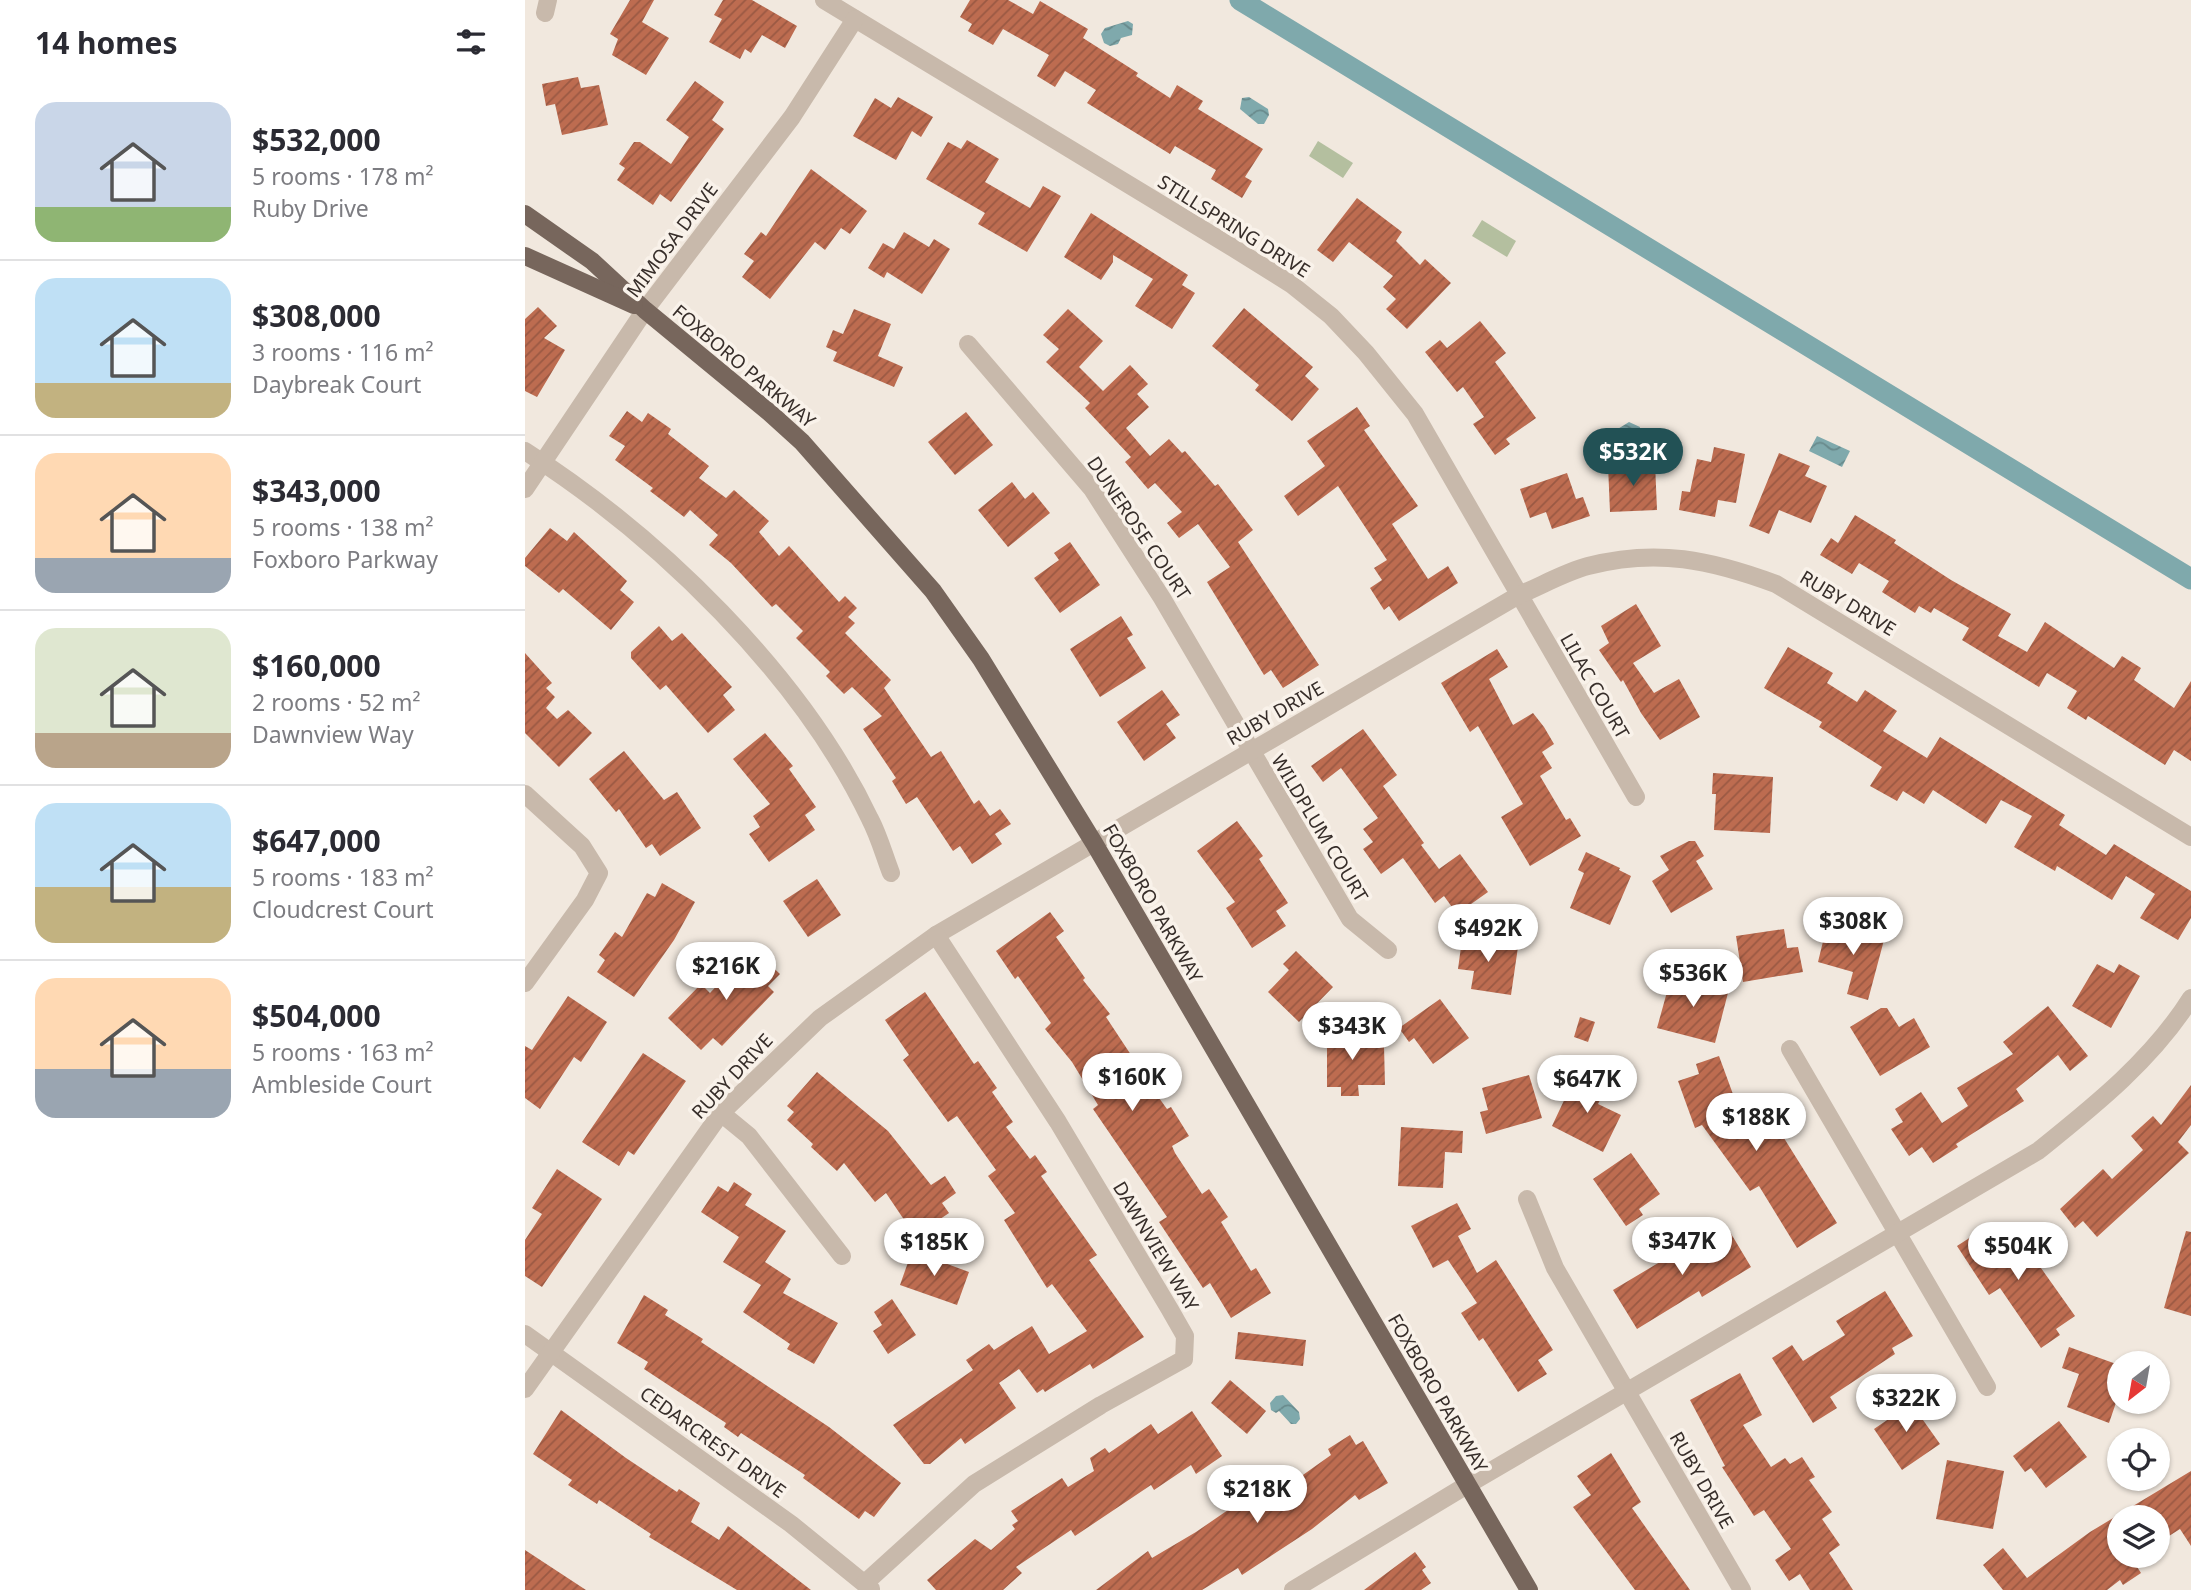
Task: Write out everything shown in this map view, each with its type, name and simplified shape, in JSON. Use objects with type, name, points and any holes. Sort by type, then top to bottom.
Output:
[{"type":"main road","name":"FOXBORO PARKWAY","points":[[525,214],[592,261],[645,310],[734,381],[802,442],[902,555],[981,659],[1094,843],[1529,1590]]},
{"type":"main road","name":"FOXBORO PARKWAY","points":[[525,256],[645,310]]},
{"type":"street","name":"STILLSPRING DRIVE","points":[[824,0],[1291,284],[1331,316],[1366,353],[1415,414],[1519,595]]},
{"type":"street","name":"MIMOSA DRIVE","points":[[525,489],[645,310],[792,117],[855,19]]},
{"type":"street","name":"DUNEROSE COURT","points":[[968,344],[1092,489],[1163,598],[1251,752]]},
{"type":"street","points":[[525,451],[608,508],[646,540],[752,646],[828,747],[870,818],[891,873]]},
{"type":"street","name":"RUBY DRIVE","points":[[525,1389],[721,1113],[820,1018],[936,935],[1519,595],[1586,566],[1632,557],[1677,556],[1725,565],[1776,584],[2191,837]]},
{"type":"street","name":"LILAC COURT","points":[[1519,595],[1636,797]]},
{"type":"street","name":"WILDPLUM COURT","points":[[1251,752],[1350,919],[1388,950]]},
{"type":"street","points":[[525,794],[582,846],[599,873],[585,900],[525,983]]},
{"type":"street","name":"DAWNVIEW WAY","points":[[868,1586],[974,1483],[1101,1405],[1184,1359],[1185,1336],[1169,1308],[1058,1122],[936,935]]},
{"type":"street","points":[[1293,1590],[1319,1584],[1467,1485],[2047,1144],[2105,1098],[2151,1049],[2191,998]]},
{"type":"street","points":[[1790,1049],[1987,1387]]},
{"type":"street","points":[[721,1113],[748,1135],[842,1256]]},
{"type":"street","name":"RUBY DRIVE","points":[[1527,1199],[1555,1268],[1742,1590]]},
{"type":"street","name":"CEDARCREST DRIVE","points":[[525,1334],[790,1524],[868,1586]]},
{"type":"green space","points":[[1318,141],[1353,163],[1343,178],[1309,156]]},
{"type":"green space","points":[[1482,220],[1516,241],[1507,257],[1472,236]]},
{"type":"water","points":[[1128,21],[1133,24],[1132,35],[1121,38],[1118,44],[1110,46],[1104,43],[1101,34],[1105,28]]},
{"type":"water","points":[[1249,97],[1268,109],[1269,115],[1264,124],[1258,124],[1240,109],[1242,98]]},
{"type":"water","points":[[1629,422],[1640,427],[1638,440],[1628,441],[1622,447],[1611,441],[1613,432]]},
{"type":"water","points":[[1817,436],[1850,451],[1842,467],[1809,451]]},
{"type":"water","points":[[1283,1395],[1299,1412],[1300,1419],[1296,1424],[1291,1424],[1279,1411],[1276,1413],[1271,1410],[1270,1403],[1276,1396]]},
{"type":"building","points":[[630,0],[654,0],[642,22],[669,38],[646,75],[612,55],[618,39],[610,34]]},
{"type":"building","points":[[723,0],[752,0],[797,26],[785,48],[762,35],[751,53],[745,49],[740,59],[709,42],[722,19],[714,15]]},
{"type":"building","points":[[970,0],[1008,0],[1033,14],[1040,1],[1088,29],[1083,38],[1138,73],[1136,76],[1170,98],[1177,85],[1203,101],[1198,109],[1263,149],[1245,177],[1252,181],[1242,198],[1211,179],[1216,170],[1175,146],[1170,154],[1087,103],[1096,90],[1065,71],[1055,87],[1037,76],[1049,55],[1003,29],[993,45],[968,31],[972,24],[960,17]]},
{"type":"building","points":[[578,77],[581,88],[599,85],[608,125],[562,135],[555,104],[546,106],[542,84]]},
{"type":"building","points":[[695,81],[724,102],[712,120],[724,129],[671,202],[660,194],[653,205],[617,180],[625,168],[619,164],[634,142],[640,142],[671,164],[689,137],[666,120]]},
{"type":"building","points":[[898,97],[933,117],[921,137],[912,131],[896,160],[853,136],[875,98],[891,108]]},
{"type":"building","points":[[967,140],[999,159],[985,182],[1030,208],[1043,186],[1061,196],[1027,252],[978,224],[985,213],[926,179],[948,142],[961,149]]},
{"type":"building","points":[[811,169],[867,211],[850,234],[841,228],[825,250],[815,242],[770,299],[742,277],[754,261],[744,254],[761,232],[766,236]]},
{"type":"building","points":[[1357,198],[1402,232],[1396,241],[1420,265],[1425,259],[1451,283],[1407,329],[1386,309],[1396,299],[1383,287],[1393,276],[1349,242],[1333,262],[1317,250]]},
{"type":"building","points":[[1091,213],[1188,275],[1182,285],[1195,293],[1172,329],[1135,306],[1153,279],[1113,255],[1113,262],[1101,280],[1064,257]]},
{"type":"building","points":[[904,232],[929,247],[934,239],[950,249],[922,294],[887,272],[884,278],[868,268],[883,243],[894,249]]},
{"type":"building","points":[[538,307],[557,326],[544,338],[565,350],[537,397],[525,391],[525,319]]},
{"type":"building","points":[[1244,308],[1313,367],[1305,376],[1319,389],[1292,421],[1255,390],[1259,385],[1212,346]]},
{"type":"building","points":[[854,309],[891,324],[878,356],[903,367],[894,387],[833,361],[837,352],[826,347],[833,330],[843,334]]},
{"type":"building","points":[[1068,309],[1103,341],[1079,367],[1103,391],[1130,365],[1148,384],[1137,394],[1149,407],[1126,428],[1150,456],[1169,439],[1182,453],[1185,451],[1215,486],[1218,484],[1253,530],[1238,542],[1319,665],[1283,688],[1271,670],[1264,675],[1207,582],[1230,567],[1198,524],[1179,538],[1167,523],[1182,512],[1155,483],[1148,489],[1125,462],[1131,457],[1085,408],[1090,403],[1046,362],[1059,349],[1043,335]]},
{"type":"building","points":[[1480,321],[1506,353],[1495,362],[1536,418],[1506,439],[1510,444],[1495,455],[1473,424],[1484,417],[1463,387],[1457,392],[1425,352],[1440,340],[1447,348]]},
{"type":"building","points":[[1357,407],[1370,426],[1364,430],[1418,506],[1392,524],[1428,579],[1448,566],[1458,583],[1399,621],[1389,606],[1384,610],[1370,588],[1382,580],[1374,568],[1387,560],[1338,486],[1298,516],[1284,496],[1325,466],[1307,441]]},
{"type":"building","points":[[627,411],[642,422],[648,413],[671,429],[668,434],[709,466],[699,478],[726,498],[734,490],[769,521],[759,532],[779,556],[789,546],[839,602],[845,596],[857,608],[848,617],[855,623],[845,633],[891,680],[884,688],[931,757],[941,751],[974,804],[979,800],[990,816],[1000,809],[1011,824],[995,834],[1002,844],[972,864],[960,846],[953,851],[917,797],[906,804],[892,781],[896,778],[863,729],[882,716],[852,687],[844,694],[826,676],[830,672],[796,638],[803,631],[776,604],[772,607],[731,563],[709,545],[718,535],[690,510],[684,517],[650,491],[653,488],[615,460],[625,446],[609,436]]},
{"type":"building","points":[[966,412],[993,445],[955,475],[928,442]]},
{"type":"building","points":[[1714,447],[1745,454],[1736,503],[1718,500],[1715,517],[1679,510],[1682,491],[1690,492],[1697,459],[1711,462]]},
{"type":"building","points":[[1779,453],[1810,466],[1805,476],[1827,486],[1811,523],[1779,510],[1769,534],[1749,526]]},
{"type":"building","points":[[1655,463],[1657,510],[1610,512],[1608,465]]},
{"type":"building","points":[[1567,473],[1576,499],[1583,497],[1590,516],[1552,529],[1546,512],[1530,518],[1520,489]]},
{"type":"building","points":[[1012,482],[1025,499],[1033,492],[1050,513],[1008,547],[978,510]]},
{"type":"building","points":[[1855,515],[1896,540],[1894,543],[1951,580],[2011,614],[1998,636],[2027,652],[2045,622],[2114,668],[2122,656],[2141,668],[2134,680],[2174,708],[2191,681],[2191,761],[2174,750],[2165,765],[2088,716],[2086,720],[2067,708],[2077,691],[2047,673],[2039,687],[1962,640],[1969,628],[1934,608],[1931,613],[1919,606],[1915,613],[1882,592],[1889,581],[1859,563],[1852,574],[1820,555],[1831,538],[1838,543]]},
{"type":"building","points":[[550,528],[567,541],[574,532],[627,581],[620,590],[634,602],[611,630],[563,589],[559,593],[525,566],[525,558]]},
{"type":"building","points":[[1070,542],[1100,585],[1060,613],[1034,578],[1059,560],[1054,553]]},
{"type":"building","points":[[1636,604],[1661,646],[1633,663],[1654,693],[1679,679],[1700,717],[1660,740],[1623,680],[1621,682],[1599,650],[1609,643],[1601,626]]},
{"type":"building","points":[[1121,616],[1133,635],[1127,638],[1146,668],[1100,697],[1070,649]]},
{"type":"building","points":[[659,626],[672,641],[682,633],[732,687],[723,695],[735,710],[708,733],[666,685],[660,690],[631,658],[631,652]]},
{"type":"building","points":[[1788,647],[1833,673],[1827,683],[1857,702],[1865,690],[1897,711],[1883,731],[1927,758],[1940,737],[2065,815],[2059,825],[2106,855],[2114,844],[2191,891],[2191,918],[2178,940],[2140,918],[2155,894],[2126,876],[2112,900],[2057,866],[2055,871],[2014,847],[2032,816],[2001,800],[1986,824],[1933,790],[1924,804],[1903,791],[1897,801],[1870,786],[1882,767],[1819,727],[1822,722],[1764,688]]},
{"type":"building","points":[[1497,649],[1508,667],[1489,679],[1513,725],[1533,713],[1554,744],[1542,752],[1552,768],[1540,776],[1566,820],[1570,818],[1581,836],[1530,866],[1501,817],[1523,804],[1478,726],[1470,732],[1441,683]]},
{"type":"building","points":[[525,653],[552,683],[546,688],[555,697],[546,708],[557,719],[568,710],[592,733],[559,767],[525,733]]},
{"type":"building","points":[[1162,690],[1180,715],[1166,724],[1176,738],[1144,761],[1117,722]]},
{"type":"building","points":[[1363,729],[1397,775],[1383,786],[1424,843],[1421,845],[1439,869],[1460,854],[1488,892],[1457,914],[1444,896],[1435,903],[1403,858],[1381,874],[1363,849],[1373,842],[1363,829],[1378,818],[1341,768],[1323,782],[1311,766]]},
{"type":"building","points":[[765,733],[793,766],[789,769],[816,807],[805,815],[815,830],[769,862],[749,834],[760,827],[753,816],[770,804],[733,759]]},
{"type":"building","points":[[624,751],[664,800],[677,792],[701,828],[660,856],[652,844],[646,848],[619,809],[616,812],[589,779]]},
{"type":"building","points":[[1713,773],[1773,777],[1770,833],[1714,830],[1716,794],[1712,794]]},
{"type":"building","points":[[1237,821],[1263,856],[1259,859],[1288,903],[1276,911],[1286,926],[1252,948],[1226,908],[1235,902],[1197,851]]},
{"type":"building","points":[[1689,841],[1695,841],[1704,856],[1696,861],[1713,889],[1671,913],[1652,881],[1669,870],[1660,856]]},
{"type":"building","points":[[1586,852],[1631,876],[1610,925],[1570,908],[1584,873],[1578,870]]},
{"type":"building","points":[[817,879],[841,915],[808,937],[783,901]]},
{"type":"building","points":[[662,883],[695,902],[674,940],[634,997],[597,972],[605,960],[599,955],[615,932],[622,937],[647,893],[655,897]]},
{"type":"building","points":[[1050,912],[1064,931],[1056,937],[1085,978],[1083,980],[1110,1014],[1106,1017],[1135,1061],[1133,1062],[1167,1109],[1171,1107],[1189,1136],[1172,1146],[1175,1153],[1202,1194],[1209,1189],[1228,1217],[1221,1222],[1251,1271],[1256,1268],[1271,1293],[1231,1318],[1210,1283],[1203,1288],[1159,1222],[1167,1217],[1093,1109],[1098,1105],[1072,1062],[1045,1029],[1051,1023],[1018,976],[1015,979],[996,951]]},
{"type":"building","points":[[1827,925],[1884,940],[1868,1000],[1847,994],[1853,972],[1818,962]]},
{"type":"building","points":[[1784,929],[1787,948],[1798,947],[1803,972],[1743,982],[1736,936]]},
{"type":"building","points":[[1463,932],[1484,935],[1483,942],[1518,947],[1511,995],[1471,989],[1474,971],[1458,969]]},
{"type":"building","points":[[752,948],[780,974],[768,986],[774,992],[722,1046],[713,1038],[701,1050],[668,1018],[701,984],[710,993]]},
{"type":"building","points":[[1296,951],[1333,987],[1299,1022],[1268,992],[1289,970],[1283,964]]},
{"type":"building","points":[[2097,964],[2114,973],[2119,964],[2140,976],[2111,1028],[2072,1006]]},
{"type":"building","points":[[1672,974],[1729,989],[1715,1043],[1657,1028]]},
{"type":"building","points":[[925,992],[974,1064],[978,1061],[997,1088],[992,1092],[1013,1122],[1006,1127],[1030,1159],[1035,1155],[1047,1172],[1041,1176],[1097,1255],[1089,1260],[1144,1337],[1093,1369],[1090,1364],[1045,1392],[1043,1389],[1037,1393],[1019,1369],[999,1383],[1016,1408],[965,1444],[961,1438],[930,1464],[924,1464],[893,1425],[973,1370],[966,1360],[989,1344],[994,1350],[1032,1326],[1049,1354],[1087,1331],[1052,1284],[1047,1288],[1004,1220],[1015,1213],[988,1176],[996,1170],[957,1116],[948,1122],[903,1060],[909,1055],[885,1020]]},
{"type":"building","points":[[568,996],[607,1022],[581,1062],[574,1057],[540,1109],[525,1098],[525,1046],[532,1050]]},
{"type":"building","points":[[1440,999],[1469,1038],[1433,1064],[1414,1038],[1409,1042],[1399,1028]]},
{"type":"building","points":[[2048,1006],[2088,1056],[2070,1071],[2058,1055],[2016,1089],[2024,1101],[1956,1144],[1958,1147],[1933,1163],[1922,1147],[1909,1156],[1891,1129],[1903,1122],[1895,1109],[1921,1092],[1942,1123],[1968,1106],[1957,1088],[2013,1054],[2003,1042]]},
{"type":"building","points":[[1881,1008],[1887,1008],[1899,1027],[1914,1018],[1930,1047],[1880,1076],[1850,1027]]},
{"type":"building","points":[[1580,1017],[1595,1022],[1588,1042],[1574,1037]]},
{"type":"building","points":[[1327,1022],[1347,1022],[1347,1046],[1384,1046],[1385,1085],[1358,1085],[1359,1096],[1341,1096],[1341,1087],[1327,1087]]},
{"type":"building","points":[[643,1053],[686,1081],[634,1155],[628,1151],[619,1166],[582,1142]]},
{"type":"building","points":[[1719,1056],[1745,1127],[1767,1111],[1837,1223],[1797,1248],[1759,1186],[1750,1191],[1702,1125],[1695,1128],[1678,1081],[1699,1074],[1696,1064]]},
{"type":"building","points":[[817,1072],[888,1131],[931,1185],[945,1176],[956,1193],[942,1203],[949,1213],[915,1236],[886,1193],[875,1202],[844,1163],[837,1171],[811,1147],[813,1144],[787,1120],[794,1112],[787,1106]]},
{"type":"building","points":[[1529,1075],[1542,1118],[1486,1134],[1480,1112],[1488,1110],[1482,1088]]},
{"type":"building","points":[[1576,1075],[1606,1088],[1598,1104],[1621,1115],[1603,1152],[1552,1126]]},
{"type":"building","points":[[2191,1085],[2191,1125],[2178,1142],[2189,1153],[2097,1237],[2083,1221],[2075,1228],[2060,1209],[2103,1169],[2112,1179],[2143,1150],[2131,1136],[2153,1116],[2161,1125]]},
{"type":"building","points":[[1401,1127],[1463,1131],[1462,1153],[1445,1152],[1443,1188],[1398,1186]]},
{"type":"building","points":[[1631,1153],[1660,1194],[1639,1209],[1643,1215],[1626,1226],[1593,1179]]},
{"type":"building","points":[[557,1169],[602,1199],[542,1287],[525,1276],[525,1240],[542,1214],[532,1208]]},
{"type":"building","points":[[734,1182],[752,1194],[745,1205],[786,1231],[765,1262],[791,1279],[783,1293],[838,1323],[814,1364],[787,1349],[790,1344],[743,1312],[761,1285],[723,1262],[739,1237],[701,1212],[718,1186],[728,1192]]},
{"type":"building","points":[[1457,1203],[1471,1229],[1458,1236],[1477,1273],[1496,1260],[1553,1350],[1538,1360],[1547,1374],[1518,1392],[1483,1338],[1479,1341],[1461,1313],[1477,1303],[1448,1260],[1433,1268],[1411,1226]]},
{"type":"building","points":[[1991,1224],[2005,1246],[2019,1237],[2075,1316],[2056,1329],[2060,1335],[2041,1348],[2000,1288],[1989,1295],[1957,1246]]},
{"type":"building","points":[[1701,1230],[1710,1245],[1730,1232],[1751,1267],[1702,1297],[1699,1291],[1637,1329],[1613,1290],[1675,1253],[1672,1247]]},
{"type":"building","points":[[2186,1231],[2191,1232],[2191,1316],[2164,1308]]},
{"type":"building","points":[[912,1251],[969,1272],[957,1305],[900,1285]]},
{"type":"building","points":[[1885,1291],[1913,1336],[1892,1348],[1895,1354],[1830,1397],[1837,1408],[1813,1423],[1772,1358],[1792,1345],[1803,1361],[1845,1335],[1836,1321]]},
{"type":"building","points":[[644,1295],[668,1310],[665,1315],[703,1339],[701,1342],[829,1427],[901,1483],[874,1517],[865,1511],[859,1519],[803,1478],[805,1475],[741,1433],[738,1437],[724,1427],[726,1423],[644,1369],[648,1362],[617,1343]]},
{"type":"building","points":[[892,1299],[916,1335],[888,1354],[873,1331],[882,1325],[874,1312]]},
{"type":"building","points":[[1238,1332],[1306,1340],[1303,1366],[1235,1359]]},
{"type":"building","points":[[2069,1347],[2107,1361],[2107,1414],[2112,1414],[2109,1423],[2067,1407],[2079,1374],[2062,1368]]},
{"type":"building","points":[[1740,1373],[1762,1415],[1743,1425],[1771,1467],[1785,1458],[1790,1464],[1802,1457],[1815,1477],[1809,1480],[1832,1512],[1822,1519],[1840,1545],[1829,1553],[1853,1590],[1810,1590],[1800,1574],[1789,1581],[1775,1560],[1791,1549],[1764,1510],[1754,1516],[1722,1467],[1725,1466],[1690,1400]]},
{"type":"building","points":[[1230,1380],[1266,1411],[1247,1434],[1211,1403]]},
{"type":"building","points":[[1906,1396],[1940,1444],[1902,1470],[1874,1429],[1893,1416],[1887,1408]]},
{"type":"building","points":[[561,1410],[626,1458],[677,1492],[679,1489],[700,1503],[691,1522],[719,1540],[728,1526],[811,1590],[737,1590],[649,1537],[651,1534],[599,1500],[597,1504],[568,1485],[572,1480],[533,1454]]},
{"type":"building","points":[[1192,1411],[1222,1456],[1196,1474],[1191,1465],[1154,1490],[1151,1485],[1075,1536],[1071,1530],[1016,1567],[1022,1573],[1003,1590],[936,1590],[927,1580],[975,1539],[991,1550],[1015,1529],[1012,1525],[1018,1521],[1011,1511],[1062,1478],[1068,1487],[1094,1471],[1090,1458],[1105,1448],[1109,1453],[1151,1424],[1158,1434]]},
{"type":"building","points":[[2059,1421],[2087,1457],[2046,1488],[2031,1468],[2025,1472],[2013,1456]]},
{"type":"building","points":[[1350,1435],[1356,1445],[1363,1441],[1388,1483],[1359,1500],[1355,1495],[1312,1529],[1242,1575],[1238,1568],[1202,1590],[1096,1590],[1148,1551],[1152,1558],[1196,1532],[1279,1475],[1286,1487],[1331,1455],[1328,1449]]},
{"type":"building","points":[[1611,1453],[1641,1502],[1632,1508],[1690,1590],[1635,1590],[1573,1507],[1591,1495],[1577,1476]]},
{"type":"building","points":[[1947,1460],[2004,1471],[1993,1529],[1936,1519]]},
{"type":"building","points":[[2191,1471],[2191,1546],[2180,1529],[2170,1535],[2170,1505],[2135,1505],[2158,1491],[2170,1491],[2170,1484]]},
{"type":"building","points":[[2107,1522],[2107,1568],[2138,1568],[2141,1573],[2123,1585],[2120,1580],[2107,1590],[2003,1590],[1983,1565],[2003,1548],[2027,1578]]},
{"type":"building","points":[[525,1550],[586,1590],[525,1590]]},
{"type":"building","points":[[1415,1552],[1426,1567],[1422,1570],[1431,1583],[1421,1590],[1364,1590]]},
{"type":"waterway","points":[[1240,0],[2191,579]]}]
